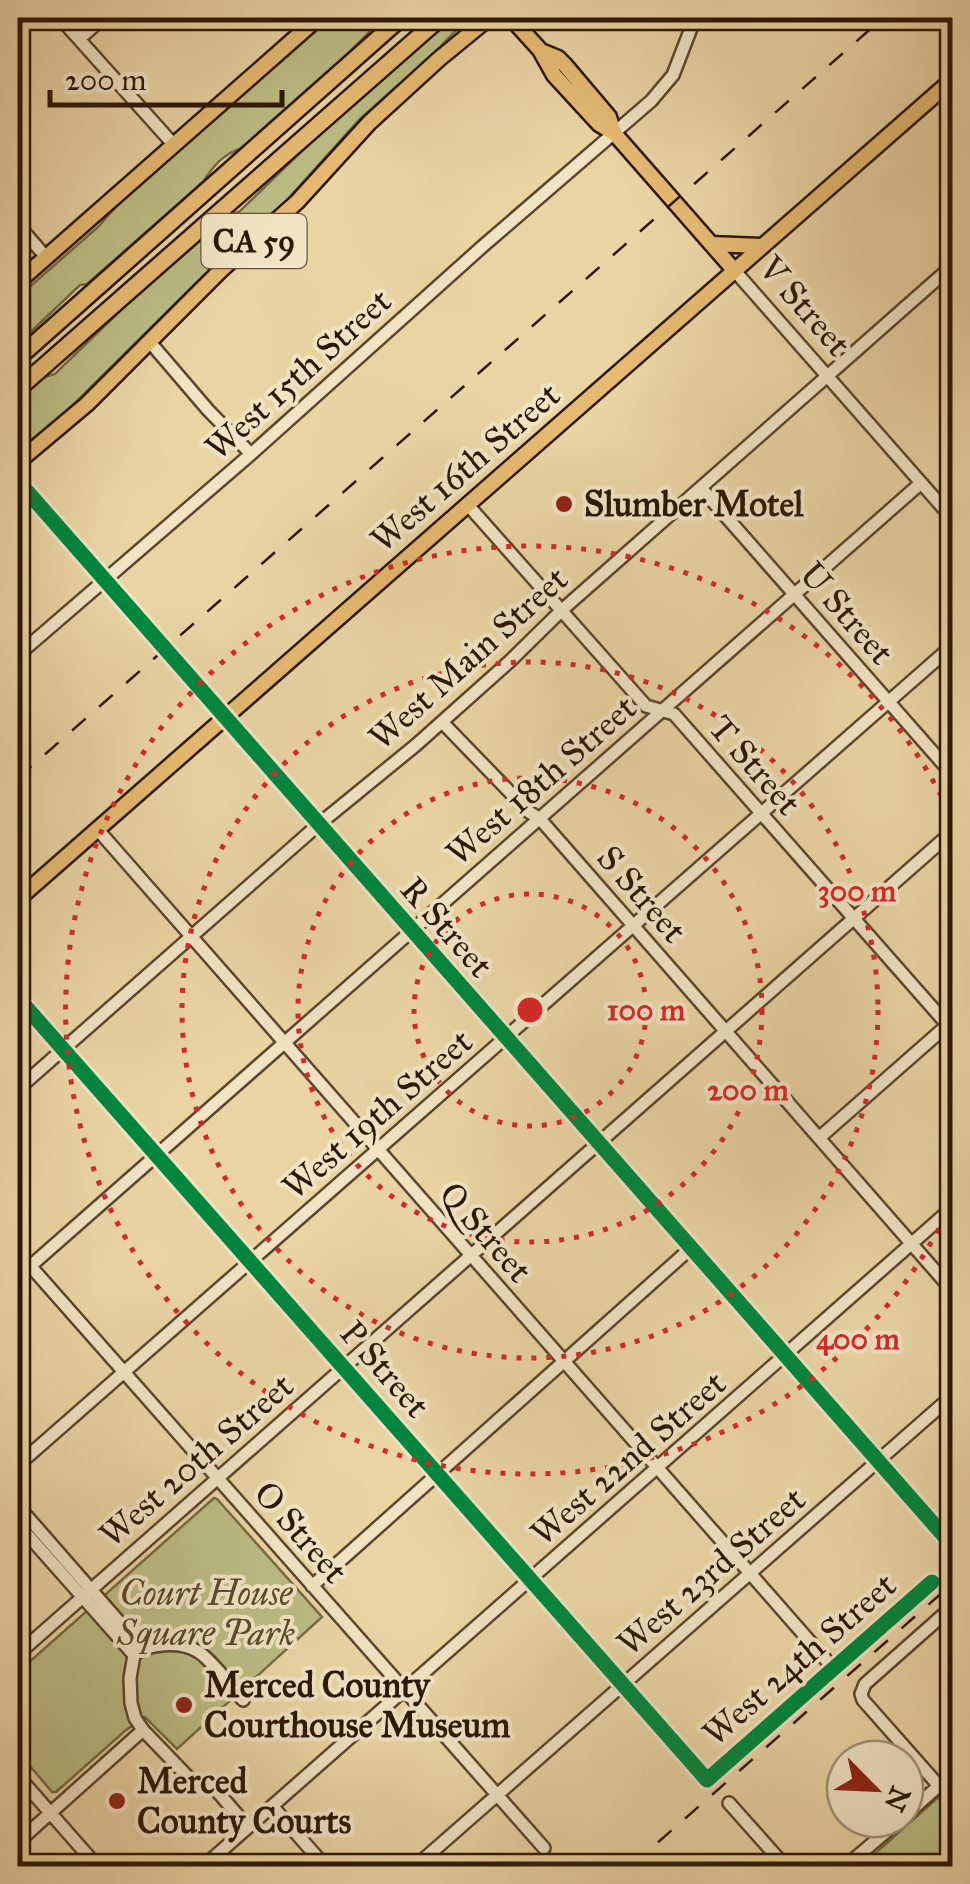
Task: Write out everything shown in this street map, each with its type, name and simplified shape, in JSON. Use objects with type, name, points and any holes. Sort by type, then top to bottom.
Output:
[{"type":"highway","points":[[18,358],[400,18]]},
{"type":"highway","points":[[18,389],[440,18]]},
{"type":"main road","points":[[18,282],[318,18]]},
{"type":"main road","name":"CA 59","points":[[18,462],[88,404],[221,270],[298,202],[369,123],[489,18]]},
{"type":"main road","name":"V Street","points":[[520,21],[540,50],[558,58],[609,116],[614,133],[734,270]]},
{"type":"main road","name":"West 16th Street","points":[[18,900],[952,80]]},
{"type":"main road","points":[[711,244],[761,246]]},
{"type":"street","points":[[60,18],[173,144]]},
{"type":"street","points":[[79,39],[103,18]]},
{"type":"street","name":"West 15th Street","points":[[18,655],[651,101],[674,75],[695,18]]},
{"type":"street","points":[[18,225],[46,257]]},
{"type":"street","name":"West Main Street","points":[[18,1088],[318,824],[442,722],[562,610],[952,266]]},
{"type":"street","name":"V Street","points":[[734,270],[952,518]]},
{"type":"street","points":[[149,341],[251,454]]},
{"type":"street","name":"R Street","points":[[18,482],[952,1545]]},
{"type":"street","name":"West 18th Street","points":[[18,1277],[921,483]]},
{"type":"street","name":"U Street","points":[[701,488],[952,774]]},
{"type":"street","name":"T Street","points":[[467,504],[646,706],[674,714],[951,1025]]},
{"type":"street","name":"West 19th Street","points":[[18,1465],[952,646]]},
{"type":"street","name":"S Street","points":[[442,722],[540,819],[952,1290]]},
{"type":"street","name":"Q Street","points":[[98,830],[834,1669]]},
{"type":"street","name":"West 20th Street","points":[[18,1654],[952,832]]},
{"type":"street","name":"P Street","points":[[18,998],[706,1780]]},
{"type":"street","points":[[819,1138],[951,1025]]},
{"type":"street","name":"West 22nd Street","points":[[204,1866],[952,1208]]},
{"type":"street","points":[[312,1586],[690,1249]]},
{"type":"street","name":"O Street","points":[[18,1252],[544,1848]]},
{"type":"street","name":"West 23rd Street","points":[[416,1866],[952,1396]]},
{"type":"street","points":[[18,1506],[138,1652]]},
{"type":"street","points":[[18,1524],[87,1593]]},
{"type":"street","name":"West 24th Street","points":[[706,1780],[932,1582]]},
{"type":"street","points":[[939,1786],[863,1700],[861,1692],[952,1607]]},
{"type":"street","points":[[138,1652],[174,1644],[198,1651],[243,1700]]},
{"type":"street","points":[[138,1652],[130,1678],[130,1704],[135,1718],[190,1780],[210,1783],[248,1827]]},
{"type":"street","points":[[18,1842],[143,1730]]},
{"type":"street","points":[[925,1798],[952,1774]]},
{"type":"street","points":[[18,1776],[97,1866]]},
{"type":"street","points":[[728,1803],[785,1866]]},
{"type":"street","points":[[272,1807],[324,1866]]},
{"type":"street","points":[[846,1866],[877,1839]]},
{"type":"green space","points":[[329,18],[383,18],[332,70],[243,148],[220,161],[203,182],[87,284],[80,285],[18,344],[18,297]]},
{"type":"green space","points":[[453,18],[468,18],[360,119],[286,201],[198,281],[71,407],[18,449],[18,400],[44,377],[55,374],[123,308],[228,215],[239,212],[310,143]]},
{"type":"green space","name":"Court House Square Park","points":[[214,1498],[322,1617],[177,1749],[145,1717],[52,1792],[18,1752],[18,1672]]},
{"type":"green space","points":[[952,1785],[952,1866],[861,1866],[891,1839],[925,1839],[925,1809]]},
{"type":"railway","points":[[18,778],[883,18]]},
{"type":"railway","points":[[631,1866],[952,1584]]},
{"type":"cycle path","points":[[18,481],[952,1545]]},
{"type":"cycle path","points":[[18,998],[707,1780],[932,1582]]},
{"type":"place","name":"Slumber Motel","points":[[564,504]]},
{"type":"place","name":"Merced County Courthouse Museum","points":[[184,1705]]},
{"type":"place","name":"Merced County Courts","points":[[117,1801]]}]
